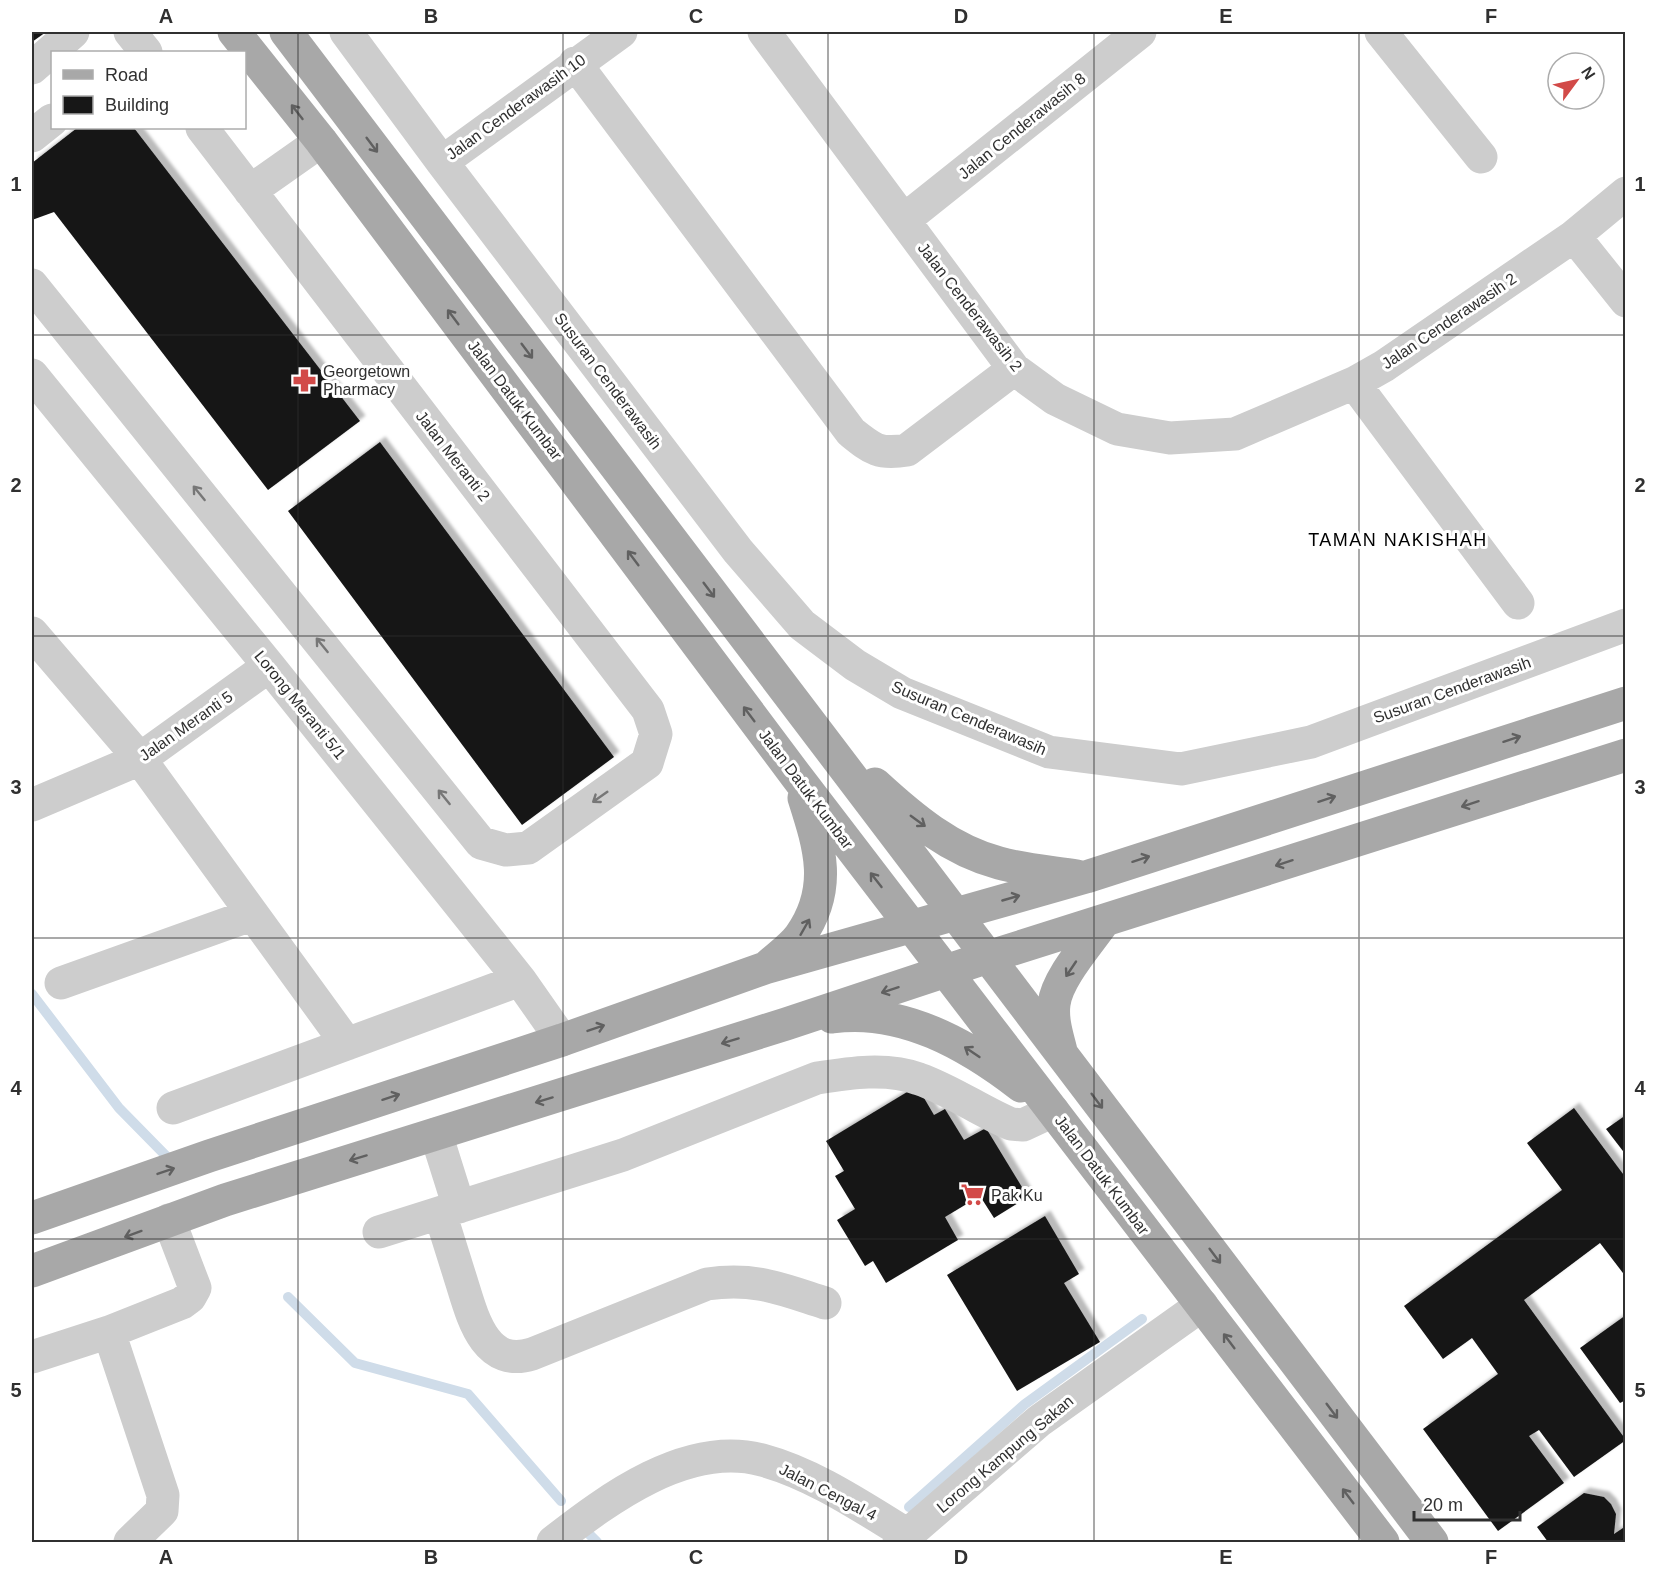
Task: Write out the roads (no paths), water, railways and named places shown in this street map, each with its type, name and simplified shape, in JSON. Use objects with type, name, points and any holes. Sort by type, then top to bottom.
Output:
[{"type":"main road","name":"Jalan Datuk Kumbar","points":[[234,32],[321,141],[797,777],[1383,1542]]},
{"type":"main road","points":[[286,32],[1432,1542]]},
{"type":"main road","points":[[32,1218],[209,1156],[562,1040],[765,968],[1086,877],[1626,703]]},
{"type":"main road","points":[[812,726],[914,819],[957,847],[999,863],[1086,877]]},
{"type":"main road","points":[[32,1271],[169,1220],[1626,755]]},
{"type":"main road","points":[[765,968],[799,938],[812,916],[821,888],[821,856],[797,777]]},
{"type":"main road","points":[[1061,1054],[1054,1022],[1054,1003],[1059,987],[1104,921]]},
{"type":"main road","points":[[786,1024],[843,1016],[902,1021],[957,1042],[1053,1111]]},
{"type":"street","points":[[52,51],[74,32]]},
{"type":"street","name":"Susuran Cenderawasih","points":[[346,32],[738,552],[802,625],[855,665],[902,693],[1049,752],[1181,769],[1311,742],[1626,625]]},
{"type":"street","name":"Jalan Cenderawasih 10","points":[[442,162],[575,63],[621,32]]},
{"type":"street","name":"Jalan Cenderawasih 2","points":[[764,32],[1014,369],[1055,399],[1118,429],[1170,438],[1235,434],[1354,383],[1384,366],[1574,236],[1626,194]]},
{"type":"street","name":"Jalan Cenderawasih 8","points":[[904,220],[1140,32]]},
{"type":"street","points":[[1381,32],[1481,158]]},
{"type":"street","points":[[32,68],[51,52]]},
{"type":"street","points":[[575,63],[851,432],[873,450],[890,453],[907,450],[1014,369]]},
{"type":"street","points":[[32,136],[51,121]]},
{"type":"street","name":"Jalan Meranti 2","points":[[32,285],[481,843],[506,850],[528,848],[647,763],[656,734],[648,710],[203,129]]},
{"type":"street","points":[[250,192],[321,141]]},
{"type":"street","points":[[1574,236],[1626,301]]},
{"type":"street","name":"Lorong Meranti 5/1","points":[[32,375],[520,980],[562,1040]]},
{"type":"street","points":[[1354,383],[1518,603]]},
{"type":"street","points":[[32,633],[140,759],[251,915],[347,1044]]},
{"type":"street","name":"Jalan Meranti 5","points":[[32,805],[140,759],[269,666]]},
{"type":"street","points":[[61,983],[251,915]]},
{"type":"street","points":[[173,1108],[520,980]]},
{"type":"street","points":[[379,1232],[623,1155],[817,1078],[851,1072],[885,1073],[918,1078],[1011,1124],[1023,1125],[1053,1111]]},
{"type":"street","points":[[436,1134],[473,1321],[486,1341],[496,1351],[520,1358],[708,1284],[733,1280],[758,1281],[825,1303]]},
{"type":"street","points":[[32,1357],[109,1332],[182,1303],[190,1297],[195,1288],[169,1220]]},
{"type":"street","name":"Lorong Kampung Sakan","points":[[903,1539],[1039,1421],[1202,1305]]},
{"type":"street","points":[[109,1332],[163,1495],[162,1511],[130,1542]]},
{"type":"street","name":"Jalan Cengal 4","points":[[553,1542],[628,1487],[700,1460],[732,1456],[761,1460],[793,1471],[849,1499],[903,1539]]},
{"type":"waterway","points":[[32,994],[119,1108],[173,1163]]},
{"type":"waterway","points":[[288,1297],[355,1363],[468,1394],[561,1501]]},
{"type":"waterway","points":[[909,1507],[1025,1404],[1142,1319]]},
{"type":"waterway","points":[[587,1532],[597,1542]]},
{"type":"place","name":"Georgetown Pharmacy","points":[[305,380]]},
{"type":"place","name":"Pak Ku","points":[[973,1195]]},
{"type":"district","name":"TAMAN NAKISHAH","points":[[1398,540]]}]
